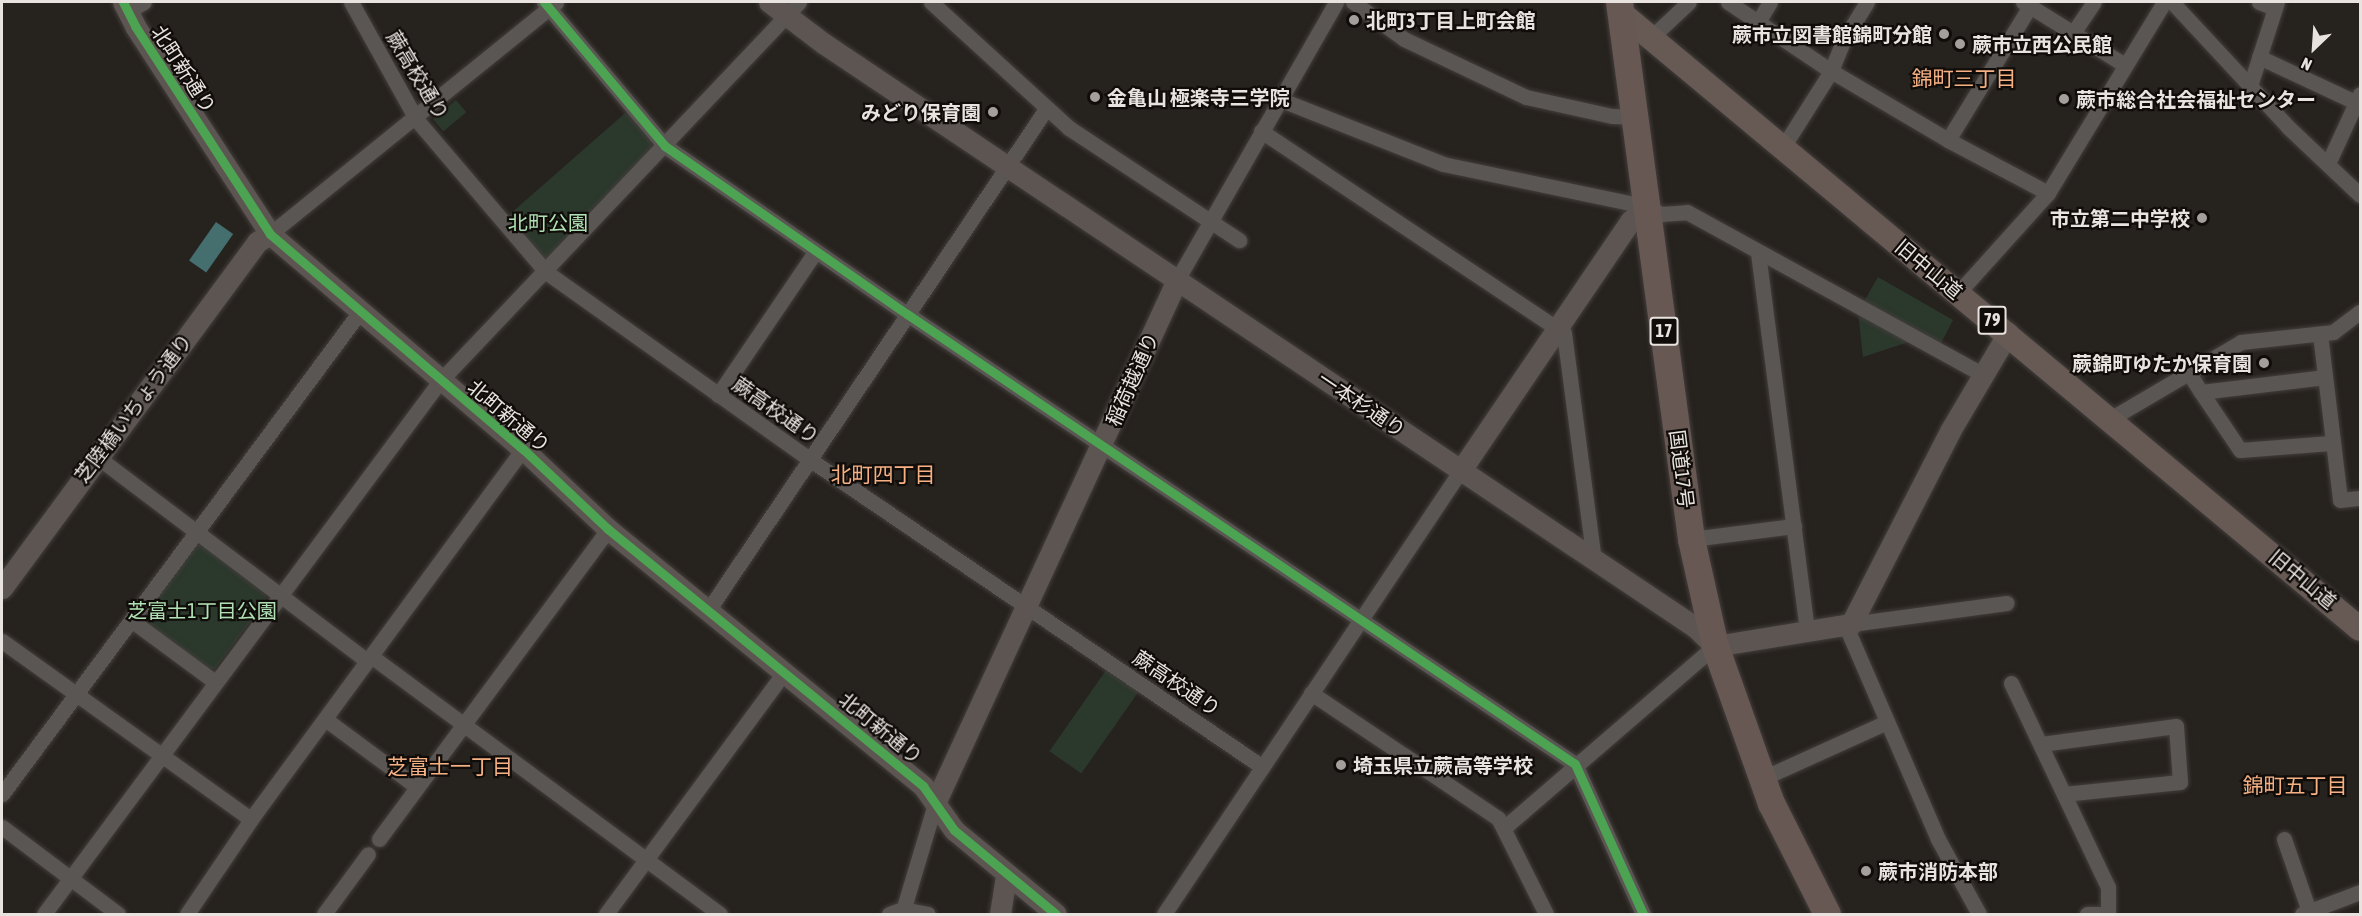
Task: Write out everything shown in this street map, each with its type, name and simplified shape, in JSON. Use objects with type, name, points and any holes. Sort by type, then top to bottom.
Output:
[{"type":"highway","name":"国道17号","points":[[1616,6],[1636,117],[1691,539],[1715,646],[1762,778],[1827,915]]},
{"type":"main road","name":"旧中山道","points":[[1616,6],[1652,42],[2008,333],[2361,629]]},
{"type":"street","name":"蕨高校通り","points":[[351,2],[416,119],[546,272],[809,459],[1262,766]]},
{"type":"street","points":[[44,915],[160,755],[440,381],[546,272],[792,9],[769,2]]},
{"type":"street","points":[[931,2],[1046,109],[1239,240]]},
{"type":"street","name":"稲荷越通り","points":[[936,801],[1177,280],[1336,2]]},
{"type":"street","points":[[1353,2],[1404,39],[1526,97],[1612,116],[1636,117]]},
{"type":"street","points":[[1652,42],[1658,31],[1689,2]]},
{"type":"street","points":[[1728,2],[1832,70],[1948,140],[2048,193]]},
{"type":"street","points":[[1758,22],[1770,2]]},
{"type":"street","points":[[1783,147],[1832,70],[1843,41],[1867,2]]},
{"type":"street","points":[[2073,33],[2094,2]]},
{"type":"street","points":[[1958,293],[2048,193],[2164,2]]},
{"type":"street","points":[[2172,2],[2250,86],[2361,195]]},
{"type":"street","points":[[2250,86],[2276,5],[2259,2]]},
{"type":"street","points":[[270,234],[416,119],[549,4],[665,146],[907,314],[1575,764],[1643,915]]},
{"type":"street","points":[[1948,140],[2026,4],[2125,65]]},
{"type":"street","name":"北町新通り","points":[[132,5],[270,234],[359,313],[523,448],[608,529],[783,675],[872,742],[936,801],[954,830],[1006,876],[1056,915]]},
{"type":"street","name":"一本杉通り","points":[[792,9],[1006,166],[1695,627],[1715,646]]},
{"type":"street","points":[[2259,57],[2359,98],[2331,157],[2326,160]]},
{"type":"street","points":[[1279,99],[1443,164],[1648,207],[1661,214],[1687,212],[1983,375]]},
{"type":"street","points":[[707,612],[1046,109]]},
{"type":"street","points":[[1261,131],[1563,333],[1594,560]]},
{"type":"street","points":[[1164,915],[1630,221],[1648,207]]},
{"type":"street","name":"芝陸橋いちょう通り","points":[[2,588],[96,456],[257,242],[270,234]]},
{"type":"street","points":[[718,395],[816,251]]},
{"type":"street","points":[[1758,253],[1807,630]]},
{"type":"street","points":[[2110,419],[2241,342],[2333,332],[2361,312]]},
{"type":"street","points":[[2,794],[359,313]]},
{"type":"street","points":[[1979,915],[1938,839],[1887,722],[1850,627],[1983,375],[2008,333]]},
{"type":"street","points":[[2320,334],[2331,443],[2340,500],[2361,498]]},
{"type":"street","points":[[2188,373],[2240,450],[2331,443]]},
{"type":"street","points":[[2201,392],[2325,377]]},
{"type":"street","points":[[187,915],[251,819],[523,448]]},
{"type":"street","points":[[96,456],[720,915]]},
{"type":"street","points":[[1691,539],[1794,526]]},
{"type":"street","points":[[379,839],[608,529]]},
{"type":"street","points":[[1505,827],[1575,764],[1715,646],[1807,630],[1850,627],[2007,603]]},
{"type":"street","points":[[131,620],[215,682]]},
{"type":"street","points":[[2,641],[251,819]]},
{"type":"street","points":[[606,915],[783,675]]},
{"type":"street","points":[[2011,683],[2108,887],[2108,915]]},
{"type":"street","points":[[1311,693],[1498,818],[1505,827],[1546,915]]},
{"type":"street","points":[[325,719],[417,788]]},
{"type":"street","points":[[1762,778],[1887,722]]},
{"type":"street","points":[[2041,744],[2176,726],[2180,782],[2064,794]]},
{"type":"street","points":[[928,915],[898,913],[936,801]]},
{"type":"street","points":[[2,827],[118,915]]},
{"type":"street","points":[[2283,839],[2305,913],[2361,892]]},
{"type":"street","points":[[324,915],[368,854]]},
{"type":"street","points":[[1000,915],[1006,876]]},
{"type":"street","points":[[2087,915],[2099,915]]},
{"type":"green space","points":[[456,100],[466,112],[443,132],[433,119]]},
{"type":"green space","name":"北町公園","points":[[632,107],[665,146],[546,272],[502,221]]},
{"type":"green space","points":[[1878,277],[1953,320],[1939,347],[1921,338],[1863,357],[1858,312]]},
{"type":"green space","name":"芝富士1丁目公園","points":[[192,545],[204,545],[265,589],[266,601],[215,669],[203,668],[141,623],[140,617]]},
{"type":"green space","points":[[1109,666],[1141,688],[1081,774],[1049,751]]},
{"type":"water","points":[[216,222],[233,234],[206,273],[189,261]]},
{"type":"cycle path","points":[[123,2],[135,26],[270,234],[523,449],[608,529],[923,786],[954,830],[1056,914]]},
{"type":"cycle path","points":[[544,2],[665,146],[907,314],[1575,764],[1643,914]]},
{"type":"place","name":"北町3丁目上町会館","points":[[1354,20]]},
{"type":"place","name":"蕨市立図書館錦町分館","points":[[1944,34]]},
{"type":"place","name":"蕨市立西公民館","points":[[1960,44]]},
{"type":"place","name":"金亀山 極楽寺三学院","points":[[1095,97]]},
{"type":"place","name":"蕨市総合社会福祉センター","points":[[2064,99]]},
{"type":"place","name":"みどり保育園","points":[[993,112]]},
{"type":"place","name":"市立第二中学校","points":[[2202,218]]},
{"type":"place","name":"蕨錦町ゆたか保育園","points":[[2264,363]]},
{"type":"place","name":"埼玉県立蕨高等学校","points":[[1341,765]]},
{"type":"place","name":"蕨市消防本部","points":[[1866,871]]},
{"type":"district","name":"錦町三丁目","points":[[1964,78]]},
{"type":"district","name":"北町四丁目","points":[[883,474]]},
{"type":"district","name":"芝富士一丁目","points":[[450,766]]},
{"type":"district","name":"錦町五丁目","points":[[2295,785]]}]
